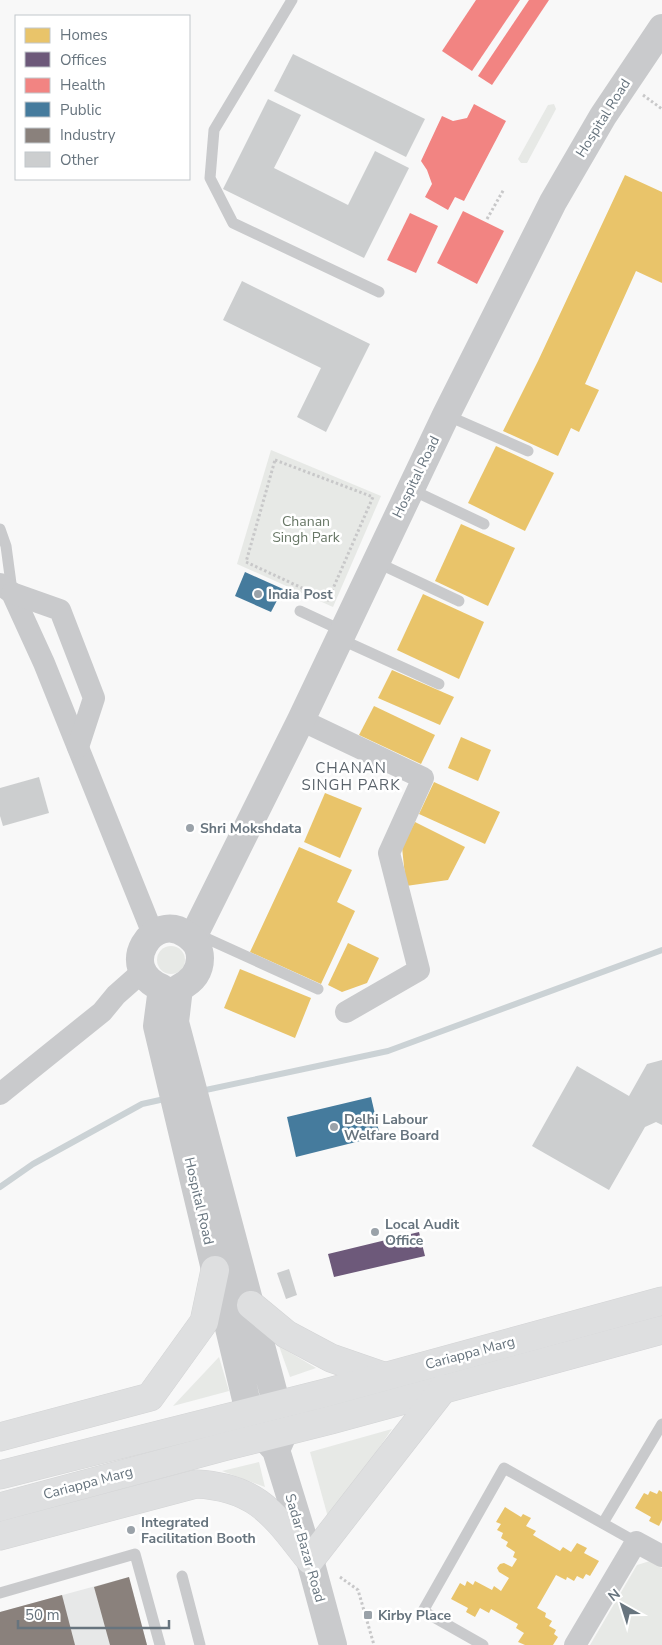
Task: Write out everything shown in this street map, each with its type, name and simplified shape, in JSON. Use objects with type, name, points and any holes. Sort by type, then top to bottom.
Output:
[{"type":"main road","points":[[0,1438],[150,1397],[204,1322],[216,1270]]},
{"type":"main road","name":"Cariappa Marg","points":[[0,1475],[325,1393],[662,1301]]},
{"type":"main road","points":[[250,1305],[286,1334],[331,1358],[383,1376]]},
{"type":"main road","name":"Cariappa Marg","points":[[0,1507],[223,1447],[275,1440],[443,1389],[662,1330]]},
{"type":"main road","points":[[0,1536],[196,1484],[214,1485],[247,1495],[260,1503],[275,1516],[310,1560],[443,1389]]},
{"type":"street","name":"Hospital Road","points":[[194,936],[301,720],[446,415],[553,202],[603,116],[662,28]]},
{"type":"street","points":[[6,588],[60,610],[94,698],[78,747]]},
{"type":"street","points":[[6,588],[44,663],[153,934]]},
{"type":"street","points":[[301,720],[423,778],[389,853],[419,970],[346,1012]]},
{"type":"street","points":[[0,1094],[102,1012],[116,995],[161,983],[193,978],[198,971],[200,954],[194,936],[178,930],[161,930],[153,934],[142,947],[140,964],[161,983]]},
{"type":"street","name":"Hospital Road","points":[[161,983],[157,1026],[172,1045],[193,1129],[250,1305],[277,1405],[275,1440]]},
{"type":"street","name":"Hospital Road","points":[[193,1129],[216,1270],[249,1412],[275,1440]]},
{"type":"street","name":"Sadar Bazar Road","points":[[275,1440],[310,1560],[332,1645]]},
{"type":"street","points":[[576,1645],[636,1542],[662,1556]]},
{"type":"lane","points":[[292,0],[214,130],[210,178],[233,223],[379,292]]},
{"type":"lane","points":[[446,415],[528,451]]},
{"type":"lane","points":[[410,489],[484,524]]},
{"type":"lane","points":[[0,529],[6,546],[6,588]]},
{"type":"lane","points":[[376,562],[459,601]]},
{"type":"lane","points":[[300,612],[341,635],[439,684]]},
{"type":"lane","points":[[194,936],[318,989]]},
{"type":"lane","points":[[603,1523],[662,1424]]},
{"type":"lane","points":[[483,1645],[423,1611],[504,1468],[636,1542]]},
{"type":"lane","points":[[0,1593],[135,1554],[160,1645]]},
{"type":"lane","points":[[182,1576],[200,1645]]},
{"type":"path","points":[[487,218],[504,189]]},
{"type":"path","points":[[275,460],[373,497],[370,503],[328,600],[246,562],[275,460]]},
{"type":"path","points":[[338,1576],[358,1590],[374,1645]]},
{"type":"shaded area","points":[[129,1577],[147,1645],[0,1645],[0,1612]]},
{"type":"green space","points":[[554,104],[556,109],[527,163],[521,163],[518,159],[548,105]]},
{"type":"green space","name":"Chanan Singh Park","points":[[271,450],[381,496],[333,607],[237,564]]},
{"type":"green space","points":[[171,946],[181,950],[185,960],[181,970],[171,974],[161,970],[157,960],[161,950]]},
{"type":"green space","points":[[279,1346],[316,1368],[290,1377]]},
{"type":"green space","points":[[219,1357],[229,1391],[173,1406]]},
{"type":"green space","points":[[392,1429],[329,1521],[310,1452]]},
{"type":"green space","points":[[259,1462],[265,1487],[222,1471]]},
{"type":"green space","points":[[650,1561],[662,1568],[662,1645],[590,1645],[637,1565]]},
{"type":"building: Homes","points":[[625,175],[662,192],[662,283],[636,271],[585,384],[599,390],[579,432],[571,428],[558,456],[503,431]]},
{"type":"building: Homes","points":[[496,446],[554,473],[525,531],[468,503]]},
{"type":"building: Homes","points":[[461,524],[515,548],[488,606],[435,581]]},
{"type":"building: Homes","points":[[423,594],[484,622],[459,679],[397,650]]},
{"type":"building: Homes","points":[[392,670],[454,697],[440,725],[378,698]]},
{"type":"building: Homes","points":[[374,706],[435,735],[421,764],[359,735]]},
{"type":"building: Homes","points":[[461,737],[491,750],[478,781],[448,768]]},
{"type":"building: Homes","points":[[434,782],[500,812],[485,844],[419,814]]},
{"type":"building: Homes","points":[[325,793],[362,808],[340,858],[304,842]]},
{"type":"building: Homes","points":[[415,822],[465,847],[448,880],[406,886],[402,847]]},
{"type":"building: Homes","points":[[299,847],[352,870],[337,902],[355,911],[321,984],[250,952]]},
{"type":"building: Homes","points":[[348,943],[379,958],[367,983],[342,992],[328,985]]},
{"type":"building: Homes","points":[[240,969],[311,998],[295,1038],[224,1008]]},
{"type":"building: Homes","points":[[659,1490],[662,1492],[662,1520],[659,1526],[649,1521],[651,1517],[635,1508],[644,1493],[648,1495],[650,1491],[657,1494]]},
{"type":"building: Homes","points":[[505,1507],[521,1517],[523,1514],[531,1518],[526,1526],[536,1531],[533,1535],[560,1551],[563,1547],[571,1552],[577,1543],[587,1548],[584,1553],[599,1561],[590,1576],[586,1574],[583,1579],[577,1576],[574,1581],[567,1577],[566,1580],[556,1575],[537,1608],[546,1613],[545,1617],[552,1621],[549,1626],[556,1630],[554,1634],[558,1637],[553,1645],[525,1645],[518,1642],[524,1633],[516,1628],[518,1624],[491,1609],[489,1613],[480,1608],[475,1617],[466,1612],[468,1608],[451,1599],[460,1583],[465,1586],[467,1581],[473,1585],[475,1581],[492,1590],[494,1586],[501,1591],[509,1578],[499,1572],[497,1568],[500,1564],[504,1563],[512,1567],[517,1559],[513,1557],[515,1552],[506,1546],[508,1542],[501,1538],[503,1533],[497,1530],[501,1524],[496,1522]]},
{"type":"building: Offices","points":[[419,1232],[425,1256],[334,1277],[328,1254]]},
{"type":"building: Health","points":[[476,0],[520,0],[472,71],[442,51]]},
{"type":"building: Health","points":[[529,0],[549,0],[492,85],[478,76]]},
{"type":"building: Health","points":[[474,104],[506,121],[464,201],[455,197],[448,210],[425,197],[432,184],[427,170],[421,161],[442,116],[453,121],[467,118]]},
{"type":"building: Health","points":[[463,211],[504,231],[477,284],[437,263]]},
{"type":"building: Health","points":[[410,213],[438,226],[416,273],[387,260]]},
{"type":"building: Public","points":[[245,572],[283,589],[271,612],[235,596]]},
{"type":"building: Public","name":"Delhi Labour Welfare Board","points":[[371,1097],[380,1136],[296,1157],[287,1117]]},
{"type":"building: Industry","points":[[129,1577],[147,1645],[110,1645],[94,1587]]},
{"type":"building: Industry","points":[[62,1595],[75,1645],[0,1645],[0,1612]]},
{"type":"building: Other","points":[[293,54],[425,119],[406,157],[274,91]]},
{"type":"building: Other","points":[[268,99],[301,115],[274,168],[348,205],[375,151],[409,168],[364,258],[223,189]]},
{"type":"building: Other","points":[[242,281],[370,344],[326,432],[297,417],[321,368],[223,320]]},
{"type":"building: Other","points":[[39,777],[49,813],[3,826],[0,816],[0,788]]},
{"type":"building: Other","points":[[662,1060],[662,1125],[656,1122],[645,1127],[609,1190],[532,1146],[577,1066],[629,1096],[647,1064]]},
{"type":"building: Other","points":[[289,1269],[297,1295],[286,1299],[277,1273]]},
{"type":"waterway","points":[[201,1091],[388,1051],[662,950]]},
{"type":"waterway","points":[[0,1187],[33,1164],[142,1104],[169,1098]]},
{"type":"place","name":"India Post","points":[[258,594]]},
{"type":"place","name":"Shri Mokshdata","points":[[190,828]]},
{"type":"place","name":"Delhi Labour Welfare Board","points":[[334,1127]]},
{"type":"place","name":"Local Audit Office","points":[[375,1232]]},
{"type":"place","name":"Integrated Facilitation Booth","points":[[131,1530]]},
{"type":"place","name":"Kirby Place","points":[[368,1615]]},
{"type":"district","name":"CHANAN SINGH PARK","points":[[351,776]]}]
